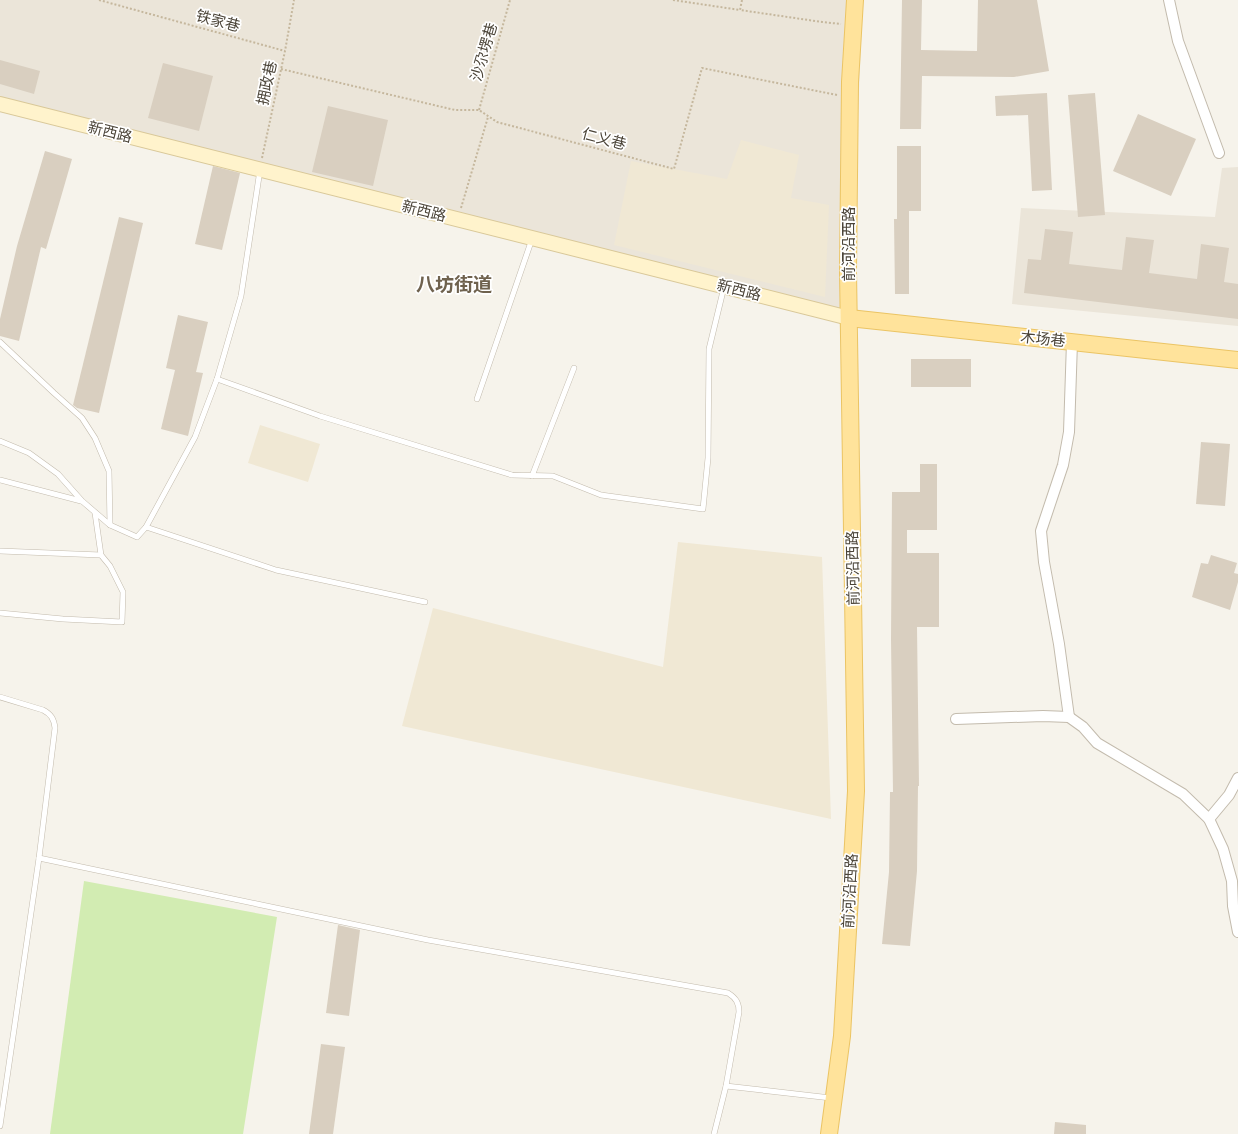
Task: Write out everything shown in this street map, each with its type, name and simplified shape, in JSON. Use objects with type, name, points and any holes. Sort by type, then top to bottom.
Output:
[{"type":"main road","name":"前河沿西路","points":[[829,1134],[842,1036],[856,791],[848,271],[850,97],[855,0]]},
{"type":"main road","name":"新西路","points":[[0,104],[849,318]]},
{"type":"main road","name":"木场巷","points":[[849,318],[1238,360]]},
{"type":"street","points":[[1169,0],[1178,41],[1219,153]]},
{"type":"street","points":[[1069,716],[1059,644],[1044,562],[1041,531],[1063,464],[1068,432],[1072,342]]},
{"type":"street","points":[[956,719],[1069,716],[1097,743],[1183,794],[1209,819],[1224,849],[1234,875],[1234,906],[1238,932]]},
{"type":"street","points":[[1209,819],[1229,794],[1238,778]]},
{"type":"lane","points":[[0,441],[29,453],[58,474],[82,501],[110,525],[137,537],[146,527],[195,437],[217,379],[241,296],[260,169]]},
{"type":"lane","points":[[477,399],[532,238]]},
{"type":"lane","points":[[217,379],[334,421],[512,475],[553,476],[602,495],[703,509],[708,458],[709,349],[724,286]]},
{"type":"lane","points":[[0,342],[82,418],[95,438],[109,471],[110,525]]},
{"type":"lane","points":[[532,476],[574,368]]},
{"type":"lane","points":[[0,480],[82,501]]},
{"type":"lane","points":[[0,613],[122,622],[123,592],[110,566],[101,555],[95,513]]},
{"type":"lane","points":[[146,527],[276,570],[425,602]]},
{"type":"lane","points":[[0,551],[101,555]]},
{"type":"lane","points":[[0,697],[43,710],[48,713],[54,722],[55,728],[39,858],[0,1126]]},
{"type":"lane","points":[[39,858],[428,940],[728,993],[737,1001],[739,1012],[726,1086],[714,1134]]},
{"type":"lane","points":[[726,1086],[834,1098]]},
{"type":"path","name":"铁家巷","points":[[99,0],[285,51]]},
{"type":"path","name":"拥政巷","points":[[260,169],[285,51],[294,0]]},
{"type":"path","name":"沙尕塄巷","points":[[479,110],[510,0]]},
{"type":"path","points":[[673,0],[822,22],[854,25]]},
{"type":"path","points":[[740,10],[742,0]]},
{"type":"path","name":"仁义巷","points":[[479,110],[497,122],[674,170],[702,68],[850,97]]},
{"type":"path","points":[[281,69],[455,110],[479,110]]},
{"type":"path","points":[[458,219],[489,117]]},
{"type":"shaded area","points":[[0,0],[863,0],[849,318],[0,104]]},
{"type":"shaded area","points":[[741,140],[799,155],[791,198],[829,205],[825,297],[614,245],[631,161],[727,179]]},
{"type":"shaded area","points":[[1238,167],[1238,326],[1012,304],[1021,208],[1215,217],[1222,168]]},
{"type":"shaded area","points":[[260,425],[320,444],[308,482],[248,463]]},
{"type":"shaded area","points":[[678,542],[822,557],[831,819],[402,726],[433,608],[663,667]]},
{"type":"green space","points":[[84,881],[277,917],[243,1134],[50,1134]]},
{"type":"building","points":[[902,0],[922,0],[921,50],[977,51],[978,0],[1037,0],[1049,71],[1014,77],[922,76],[921,129],[900,129]]},
{"type":"building","points":[[0,60],[40,71],[34,94],[0,84]]},
{"type":"building","points":[[163,63],[213,76],[199,131],[148,118]]},
{"type":"building","points":[[1047,93],[1052,190],[1032,191],[1028,115],[996,116],[995,96]]},
{"type":"building","points":[[1095,93],[1105,215],[1078,217],[1068,95]]},
{"type":"building","points":[[328,106],[388,120],[373,186],[312,172]]},
{"type":"building","points":[[1138,114],[1196,139],[1171,196],[1113,171]]},
{"type":"building","points":[[897,146],[921,146],[921,211],[909,211],[909,294],[895,294],[894,219],[897,219]]},
{"type":"building","points":[[45,151],[72,159],[46,249],[41,247],[19,341],[0,336],[0,319],[17,246]]},
{"type":"building","points":[[213,166],[240,173],[222,250],[195,244]]},
{"type":"building","points":[[119,217],[143,223],[99,413],[77,408],[73,405]]},
{"type":"building","points":[[1045,229],[1073,232],[1069,264],[1122,270],[1126,237],[1154,240],[1149,273],[1197,279],[1201,244],[1229,248],[1224,282],[1238,284],[1238,319],[1024,293],[1028,259],[1041,260]]},
{"type":"building","points":[[178,315],[208,322],[196,372],[203,373],[188,436],[161,429],[175,370],[166,368]]},
{"type":"building","points":[[911,359],[971,359],[971,387],[911,387]]},
{"type":"building","points":[[1201,442],[1230,444],[1225,506],[1196,504]]},
{"type":"building","points":[[920,464],[937,464],[937,530],[907,530],[907,553],[939,553],[939,627],[917,627],[919,786],[917,871],[910,946],[882,944],[889,872],[890,792],[893,792],[891,639],[892,492],[920,492]]},
{"type":"building","points":[[1211,555],[1237,563],[1234,573],[1238,574],[1238,582],[1230,610],[1192,597],[1201,563],[1208,564]]},
{"type":"building","points":[[338,925],[360,930],[349,1016],[326,1013]]},
{"type":"building","points":[[321,1044],[345,1047],[333,1134],[309,1134]]},
{"type":"building","points":[[1055,1122],[1086,1125],[1086,1134],[1054,1134]]},
{"type":"district","name":"八坊街道","points":[[454,284]]}]
